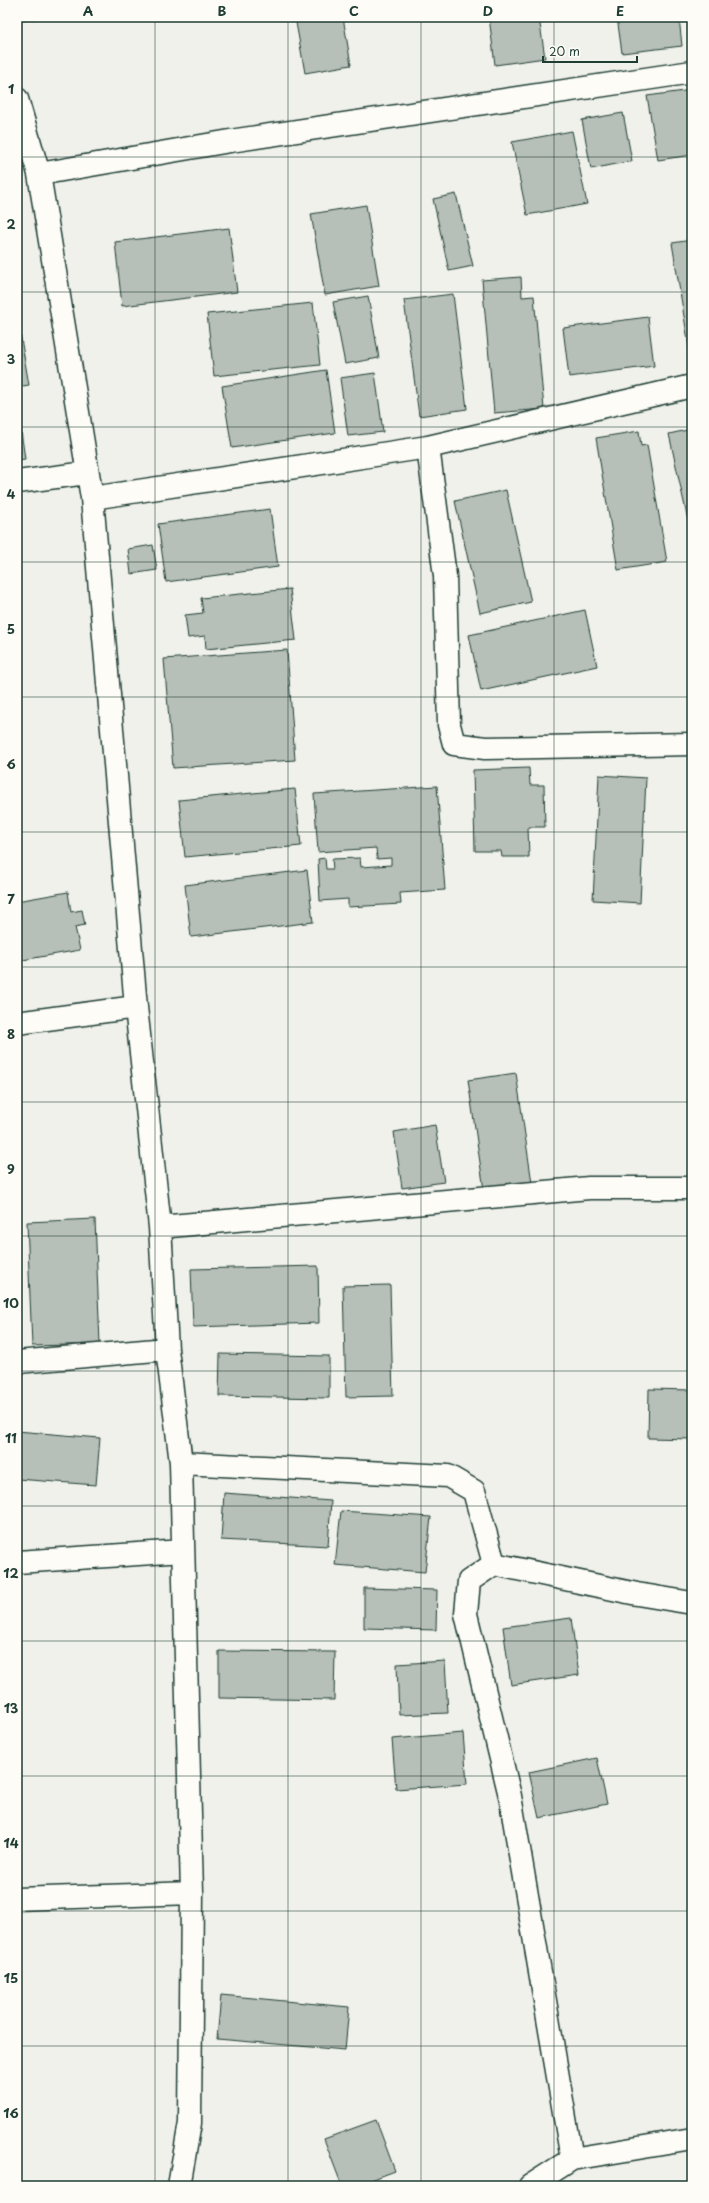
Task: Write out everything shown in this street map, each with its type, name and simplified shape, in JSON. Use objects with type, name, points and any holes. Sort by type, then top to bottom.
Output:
[{"type":"street","points":[[39,174],[230,141],[692,72]]},
{"type":"street","points":[[17,99],[21,129],[39,174],[92,498],[136,1007],[160,1227],[167,1349],[181,1463],[192,1893],[190,2123],[179,2186]]},
{"type":"street","points":[[92,498],[428,447],[692,386]]},
{"type":"street","points":[[428,447],[445,576],[449,724],[454,744],[485,748],[692,744]]},
{"type":"street","points":[[17,482],[87,474]]},
{"type":"street","points":[[17,1023],[136,1007]]},
{"type":"street","points":[[160,1227],[589,1188],[692,1188]]},
{"type":"street","points":[[17,1362],[167,1349]]},
{"type":"street","points":[[181,1463],[448,1476],[474,1491],[494,1564]]},
{"type":"street","points":[[17,1562],[183,1551]]},
{"type":"street","points":[[572,2159],[510,1796],[466,1614],[469,1581],[494,1564],[637,1594],[692,1603]]},
{"type":"street","points":[[17,1899],[192,1893]]},
{"type":"street","points":[[530,2186],[572,2159],[692,2139]]},
{"type":"building","points":[[21,17],[45,17],[22,21]]},
{"type":"building","points":[[295,17],[343,17],[351,65],[305,73]]},
{"type":"building","points":[[489,17],[539,17],[545,58],[495,65]]},
{"type":"building","points":[[617,17],[679,17],[682,46],[622,53]]},
{"type":"building","points":[[687,17],[692,17],[692,30],[689,31]]},
{"type":"building","points":[[692,90],[692,155],[658,160],[647,96]]},
{"type":"building","points":[[623,113],[632,161],[591,169],[582,120]]},
{"type":"building","points":[[572,131],[587,204],[527,215],[512,142]]},
{"type":"building","points":[[456,194],[473,266],[449,271],[433,199]]},
{"type":"building","points":[[366,205],[379,286],[325,295],[311,214]]},
{"type":"building","points":[[229,228],[237,292],[122,306],[115,242]]},
{"type":"building","points":[[692,240],[692,358],[691,359],[672,243]]},
{"type":"building","points":[[521,277],[522,297],[534,296],[544,409],[494,413],[482,280]]},
{"type":"building","points":[[453,294],[467,409],[419,416],[404,300]]},
{"type":"building","points":[[368,296],[379,358],[345,364],[333,302]]},
{"type":"building","points":[[313,303],[320,365],[214,376],[207,314]]},
{"type":"building","points":[[648,317],[654,366],[569,377],[563,328]]},
{"type":"building","points":[[20,333],[29,385],[17,387],[17,334]]},
{"type":"building","points":[[326,370],[335,433],[232,448],[222,386]]},
{"type":"building","points":[[375,373],[383,432],[348,436],[340,378]]},
{"type":"building","points":[[17,403],[25,459],[17,460]]},
{"type":"building","points":[[692,429],[692,539],[669,434]]},
{"type":"building","points":[[639,431],[641,446],[647,445],[667,562],[618,570],[596,438]]},
{"type":"building","points":[[506,490],[531,602],[480,613],[455,501]]},
{"type":"building","points":[[270,509],[278,567],[166,582],[158,524]]},
{"type":"building","points":[[153,545],[157,570],[131,574],[128,549]]},
{"type":"building","points":[[290,589],[296,640],[206,649],[205,636],[188,638],[185,615],[203,613],[201,598]]},
{"type":"building","points":[[585,610],[597,666],[481,691],[469,635]]},
{"type":"building","points":[[287,650],[295,760],[173,768],[164,659]]},
{"type":"building","points":[[529,768],[530,785],[544,785],[545,827],[528,827],[529,857],[502,857],[501,851],[475,851],[473,770]]},
{"type":"building","points":[[599,775],[646,778],[640,903],[593,900]]},
{"type":"building","points":[[437,786],[445,890],[400,893],[401,904],[348,907],[348,899],[320,901],[318,859],[325,858],[326,869],[333,869],[332,859],[360,858],[361,867],[391,865],[391,858],[377,859],[376,848],[318,852],[314,794]]},
{"type":"building","points":[[295,789],[301,846],[185,857],[179,800]]},
{"type":"building","points":[[307,870],[313,922],[191,937],[185,885]]},
{"type":"building","points":[[68,892],[71,912],[82,910],[85,925],[75,927],[80,950],[17,961],[17,901]]},
{"type":"building","points":[[516,1073],[532,1183],[484,1190],[468,1080]]},
{"type":"building","points":[[435,1125],[444,1182],[402,1188],[394,1132]]},
{"type":"building","points":[[95,1219],[100,1344],[32,1346],[27,1222]]},
{"type":"building","points":[[318,1266],[319,1323],[193,1327],[191,1269]]},
{"type":"building","points":[[390,1285],[393,1396],[346,1397],[343,1286]]},
{"type":"building","points":[[220,1354],[329,1356],[329,1398],[219,1396]]},
{"type":"building","points":[[649,1389],[692,1390],[692,1439],[648,1438]]},
{"type":"building","points":[[17,1431],[100,1438],[96,1485],[17,1479]]},
{"type":"building","points":[[224,1493],[331,1501],[328,1546],[221,1540]]},
{"type":"building","points":[[341,1511],[431,1517],[425,1572],[335,1565]]},
{"type":"building","points":[[364,1588],[437,1590],[436,1630],[364,1628]]},
{"type":"building","points":[[571,1618],[579,1675],[511,1685],[503,1627]]},
{"type":"building","points":[[219,1651],[335,1652],[334,1700],[219,1698]]},
{"type":"building","points":[[445,1661],[448,1713],[399,1715],[397,1664]]},
{"type":"building","points":[[463,1733],[467,1784],[396,1789],[392,1739]]},
{"type":"building","points":[[597,1758],[607,1804],[539,1818],[529,1772]]},
{"type":"building","points":[[221,1995],[349,2007],[345,2050],[217,2039]]},
{"type":"building","points":[[376,2120],[395,2171],[355,2186],[342,2186],[324,2139]]}]
